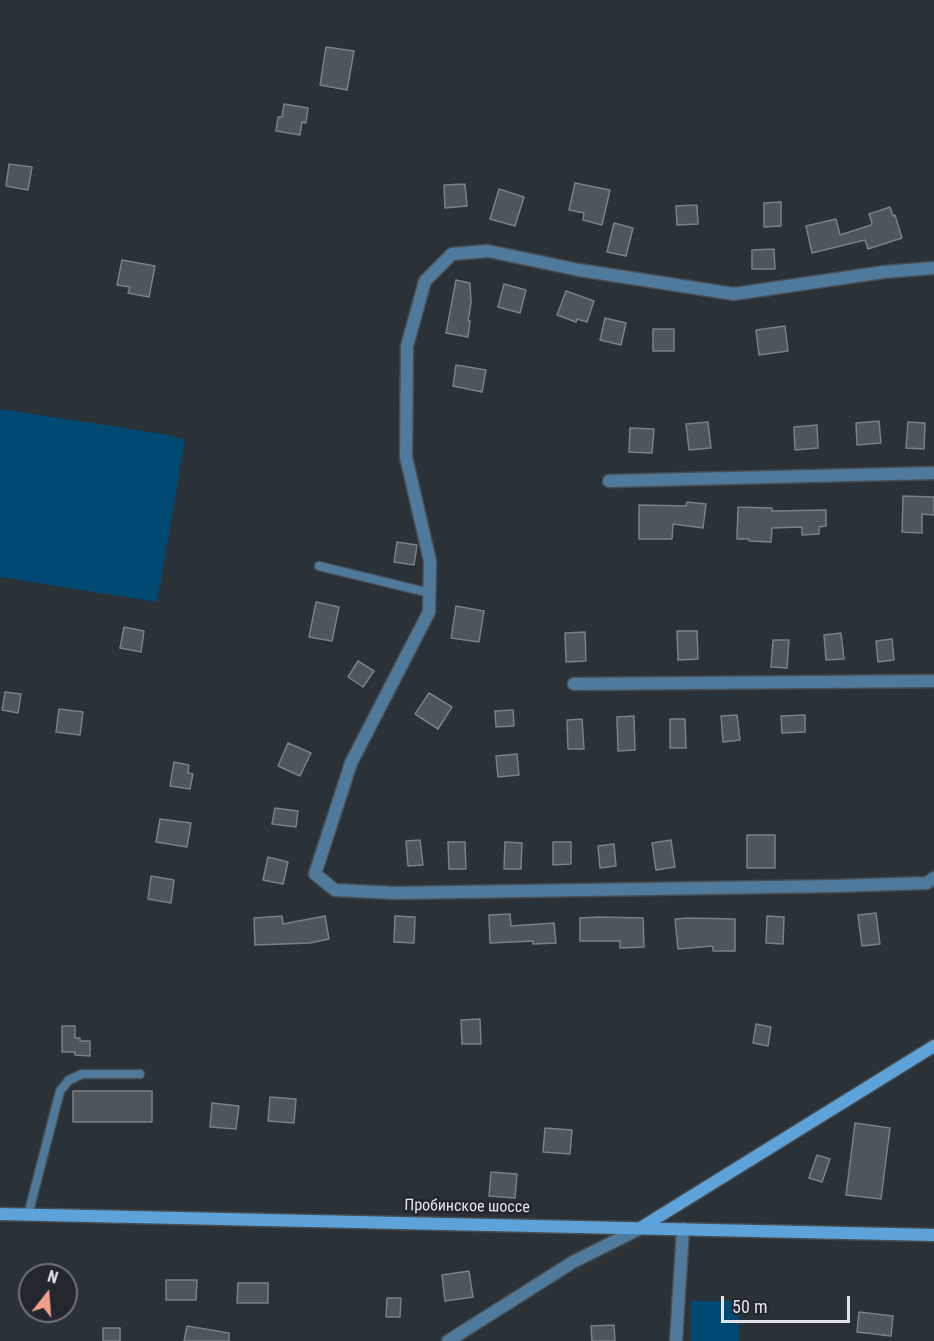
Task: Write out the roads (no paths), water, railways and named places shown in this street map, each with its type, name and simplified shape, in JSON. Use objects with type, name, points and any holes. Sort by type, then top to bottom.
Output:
[{"type":"main road","points":[[642,1227],[934,1046]]},
{"type":"main road","name":"Пробинское шоссе","points":[[0,1214],[934,1234]]},
{"type":"street","points":[[934,268],[734,294],[579,270],[488,251],[452,254],[425,281],[407,346],[406,458],[430,561],[429,612],[351,763],[315,874],[335,890],[395,893],[836,886],[927,883],[934,878]]},
{"type":"street","points":[[609,481],[934,473]]},
{"type":"street","points":[[574,684],[934,681]]},
{"type":"street","points":[[448,1341],[573,1262],[642,1227]]},
{"type":"street","points":[[676,1341],[682,1229]]},
{"type":"lane","points":[[319,566],[430,593]]},
{"type":"lane","points":[[28,1215],[60,1091],[69,1080],[82,1074],[140,1074]]}]
